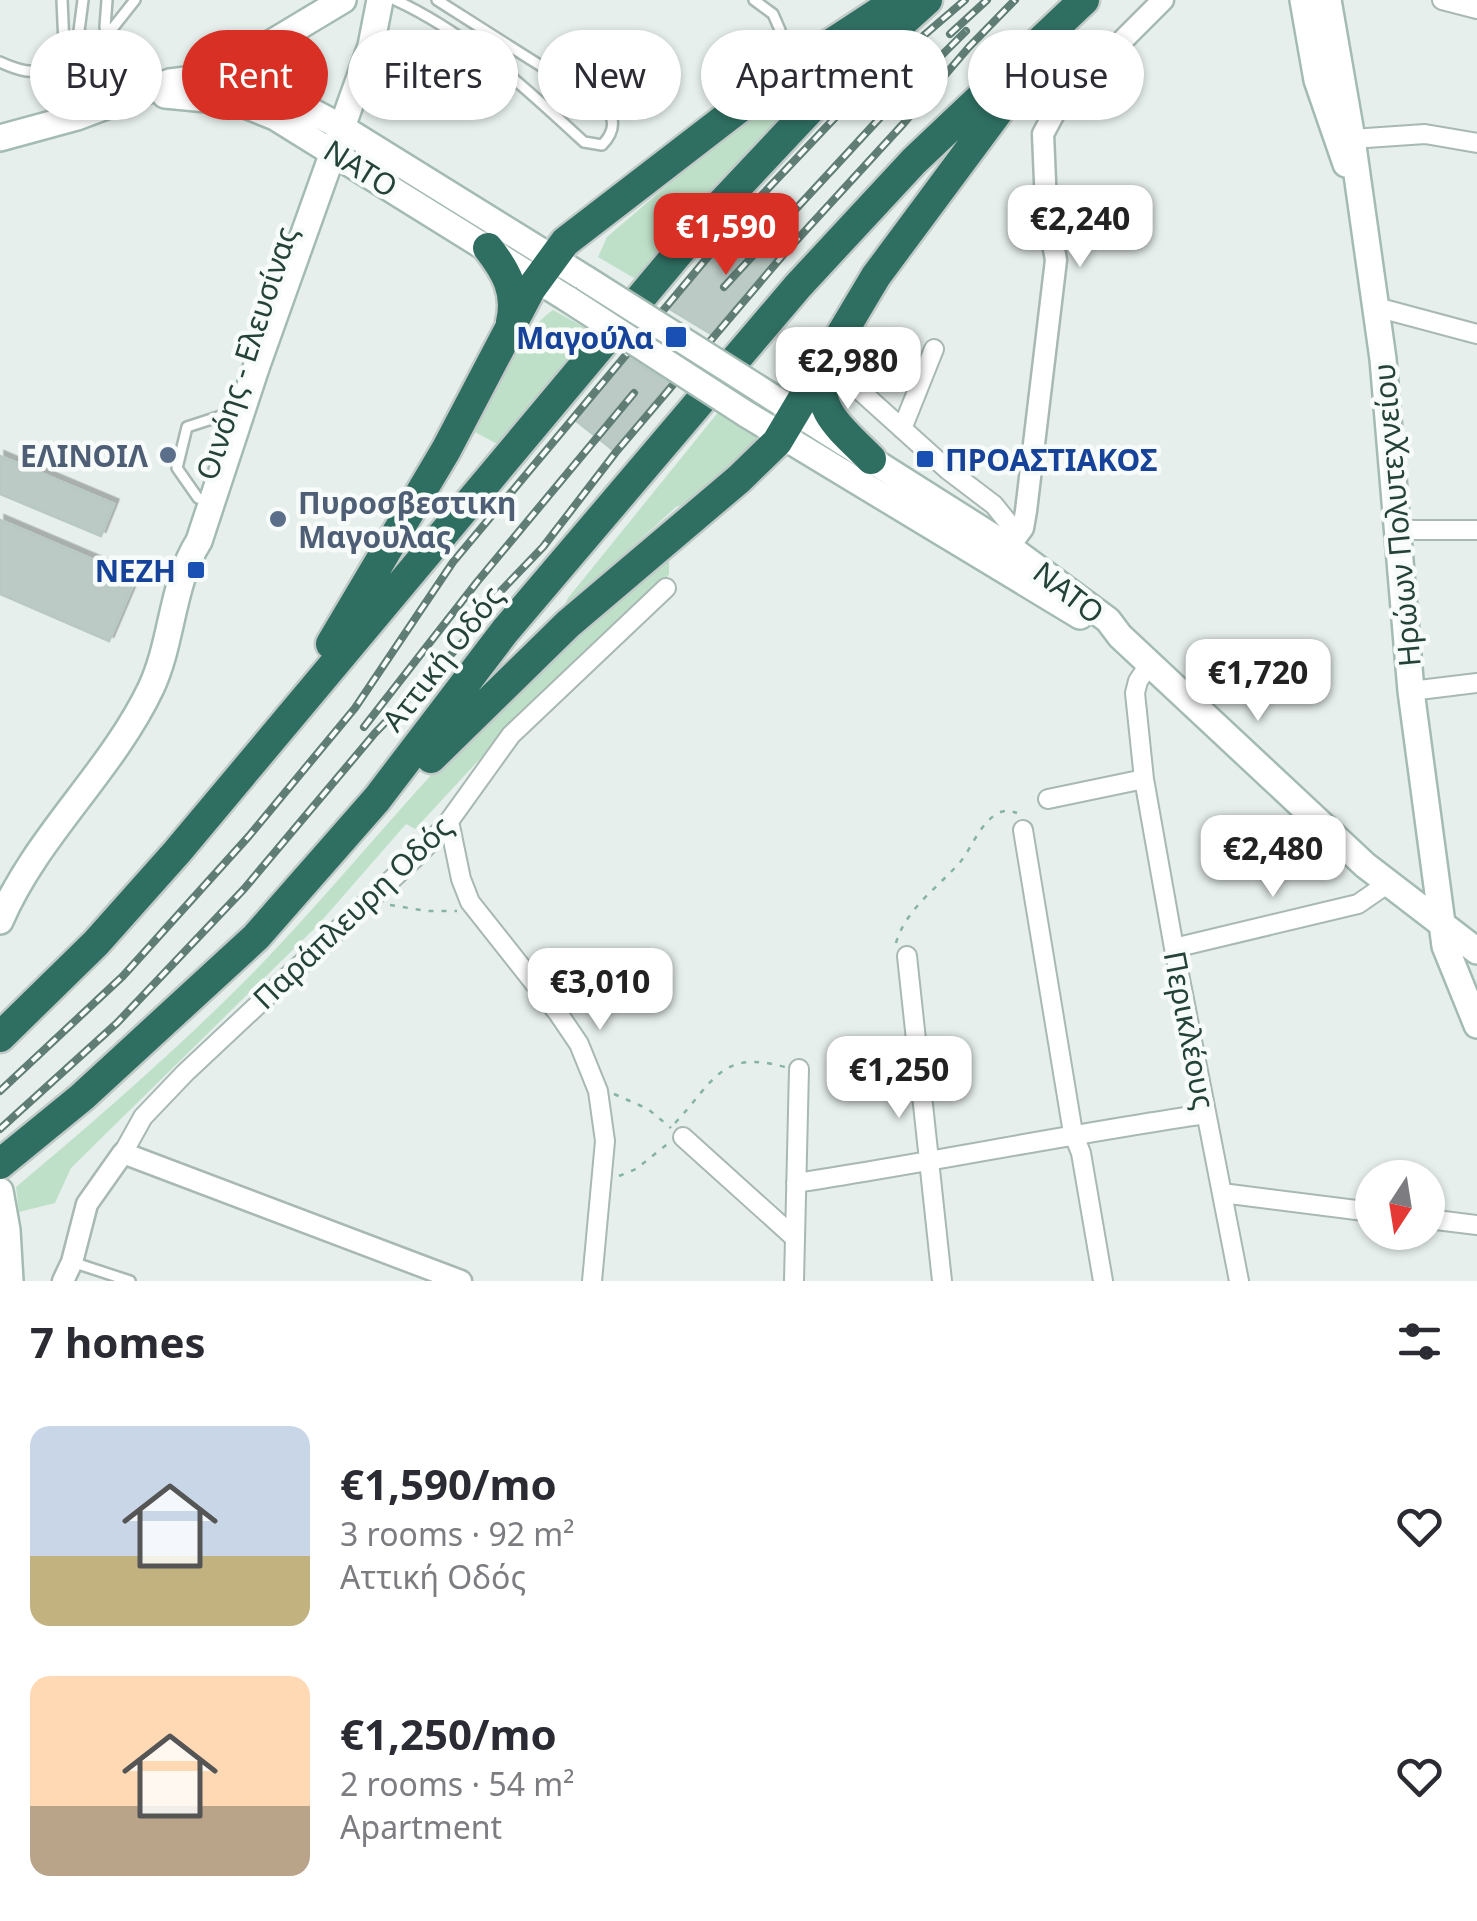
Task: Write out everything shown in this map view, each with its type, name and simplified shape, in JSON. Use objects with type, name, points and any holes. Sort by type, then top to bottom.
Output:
[{"type":"highway","points":[[226,795],[276,716],[329,647],[381,564],[509,328],[545,268],[572,236],[774,81],[898,0]]},
{"type":"highway","points":[[0,1037],[96,944],[226,795],[705,221],[832,86],[927,0]]},
{"type":"highway","name":"Αττική Οδός","points":[[0,1164],[82,1097],[256,937],[377,799],[505,630],[798,286],[914,161],[1084,0]]},
{"type":"highway","points":[[377,799],[412,778],[456,730],[568,624],[739,479],[835,373],[846,322],[911,227],[1008,98],[1096,0]]},
{"type":"highway","points":[[488,248],[508,278],[514,296],[509,328]]},
{"type":"highway","points":[[835,373],[820,384],[827,413],[871,459]]},
{"type":"main road","points":[[170,82],[256,50],[343,0]]},
{"type":"main road","points":[[1303,0],[1327,117],[1358,195]]},
{"type":"main road","name":"Ηρώων Πολυτεχνείου","points":[[1328,0],[1376,307],[1411,691],[1443,927],[1450,966],[1477,1025]]},
{"type":"main road","points":[[1342,0],[1360,105],[1352,139]]},
{"type":"main road","points":[[329,134],[358,41],[377,10]]},
{"type":"main road","name":"ΝΑΤΟ","points":[[162,85],[202,78],[243,85],[298,104],[369,173],[488,248],[586,278],[762,390],[788,424],[1096,626],[1120,636]]},
{"type":"main road","name":"ΝΑΤΟ","points":[[162,95],[238,102],[329,134],[545,268],[568,298],[746,414],[788,424],[871,459],[1013,541],[1108,620],[1120,636]]},
{"type":"main road","name":"ΝΑΤΟ","points":[[0,138],[67,120]]},
{"type":"main road","name":"Οινόης - Ελευσίνας","points":[[2,910],[56,826],[109,756],[152,686],[185,568],[198,541],[319,188],[329,134]]},
{"type":"main road","name":"Οινόης - Ελευσίνας","points":[[185,568],[186,536],[224,415],[329,134]]},
{"type":"main road","points":[[319,188],[340,170],[369,173]]},
{"type":"main road","points":[[1120,636],[1327,838],[1477,951]]},
{"type":"main road","points":[[1443,927],[1477,936]]},
{"type":"main road","points":[[0,1191],[10,1281]]},
{"type":"street","points":[[835,373],[994,505],[1013,541],[1023,528],[1056,260],[1046,205],[1043,134],[1059,104],[1163,0]]},
{"type":"street","points":[[1442,0],[1477,8]]},
{"type":"street","points":[[1352,139],[1425,134],[1475,143],[1477,123]]},
{"type":"street","points":[[1376,307],[1477,334]]},
{"type":"street","points":[[902,428],[934,348]]},
{"type":"street","points":[[1398,530],[1477,530]]},
{"type":"street","name":"Παράπλευρη Οδός","points":[[124,1153],[143,1118],[185,1073],[449,821],[510,735],[666,588]]},
{"type":"street","name":"Περικλέους","points":[[1150,663],[1135,693],[1144,779],[1239,1281]]},
{"type":"street","points":[[1411,691],[1477,683]]},
{"type":"street","points":[[1048,798],[1144,779]]},
{"type":"street","points":[[449,821],[461,879],[473,907],[558,1013],[578,1044],[598,1091],[605,1141],[592,1281]]},
{"type":"street","points":[[1023,830],[1073,1133],[1081,1152],[1103,1281]]},
{"type":"street","points":[[1174,948],[1358,904],[1387,884]]},
{"type":"street","points":[[907,956],[942,1281]]},
{"type":"street","points":[[794,1281],[799,1069]]},
{"type":"street","points":[[796,1183],[928,1163],[1073,1133],[1206,1114]]},
{"type":"street","points":[[683,1138],[794,1238]]},
{"type":"street","points":[[65,1276],[87,1204],[124,1153],[461,1281]]},
{"type":"street","points":[[1222,1193],[1355,1210]]},
{"type":"street","points":[[1445,1221],[1477,1225]]},
{"type":"lane","points":[[52,0],[63,13]]},
{"type":"lane","points":[[62,0],[64,30]]},
{"type":"lane","points":[[77,30],[83,0]]},
{"type":"lane","points":[[106,30],[107,0]]},
{"type":"lane","points":[[114,30],[135,0]]},
{"type":"lane","points":[[395,0],[494,63],[538,102]]},
{"type":"lane","points":[[437,0],[538,64]]},
{"type":"lane","points":[[754,0],[773,14],[780,30]]},
{"type":"lane","points":[[0,62],[30,73]]},
{"type":"lane","points":[[559,120],[584,142],[602,144],[610,137],[611,120]]},
{"type":"lane","points":[[1338,856],[1348,865],[1365,865]]},
{"type":"lane","points":[[65,1276],[130,1281]]},
{"type":"path","points":[[907,956],[895,952],[898,934],[921,901],[960,862],[985,825],[996,814],[1014,811],[1021,818],[1023,830]]},
{"type":"path","points":[[370,898],[387,905],[427,911],[473,907]]},
{"type":"path","points":[[598,1091],[648,1109],[670,1128],[718,1074],[736,1063],[754,1060],[799,1069]]},
{"type":"path","points":[[602,1182],[636,1169],[670,1142],[683,1138]]},
{"type":"green space","points":[[748,120],[789,120],[639,281],[598,257],[607,237]]},
{"type":"green space","points":[[553,310],[593,332],[499,445],[473,431],[519,349]]},
{"type":"green space","points":[[720,410],[758,440],[697,500],[676,507],[562,611],[568,598]]},
{"type":"green space","points":[[669,556],[669,574],[662,586],[529,706],[415,829],[406,824],[317,926],[71,1168],[55,1203],[19,1212],[16,1187],[134,1086],[247,979],[472,733],[554,655]]},
{"type":"building","points":[[744,219],[781,251],[711,334],[668,308]]},
{"type":"building","points":[[627,357],[669,383],[613,450],[574,419]]},
{"type":"building","points":[[0,456],[114,504],[101,536],[0,494]]},
{"type":"building","points":[[0,520],[136,578],[109,641],[0,594]]},
{"type":"railway","points":[[0,1091],[123,976],[249,836],[355,708],[453,562],[742,216],[865,86],[965,0]]},
{"type":"railway","points":[[950,34],[987,0]]},
{"type":"railway","points":[[0,1129],[117,1023],[244,889],[375,733],[464,641],[496,596],[543,547],[616,452],[784,254],[1015,0]]},
{"type":"railway","points":[[724,287],[889,108],[966,31]]},
{"type":"railway","points":[[364,727],[477,582],[634,393]]},
{"type":"place","name":"Μαγούλα","points":[[676,337]]},
{"type":"place","name":"ΕΛΙΝΟΙΛ","points":[[168,455]]},
{"type":"place","name":"ΠΡΟΑΣΤΙΑΚΟΣ","points":[[925,459]]},
{"type":"place","name":"Πυροσβεστικη Μαγουλας","points":[[278,519]]},
{"type":"place","name":"ΝΕΖΗ","points":[[196,570]]}]
